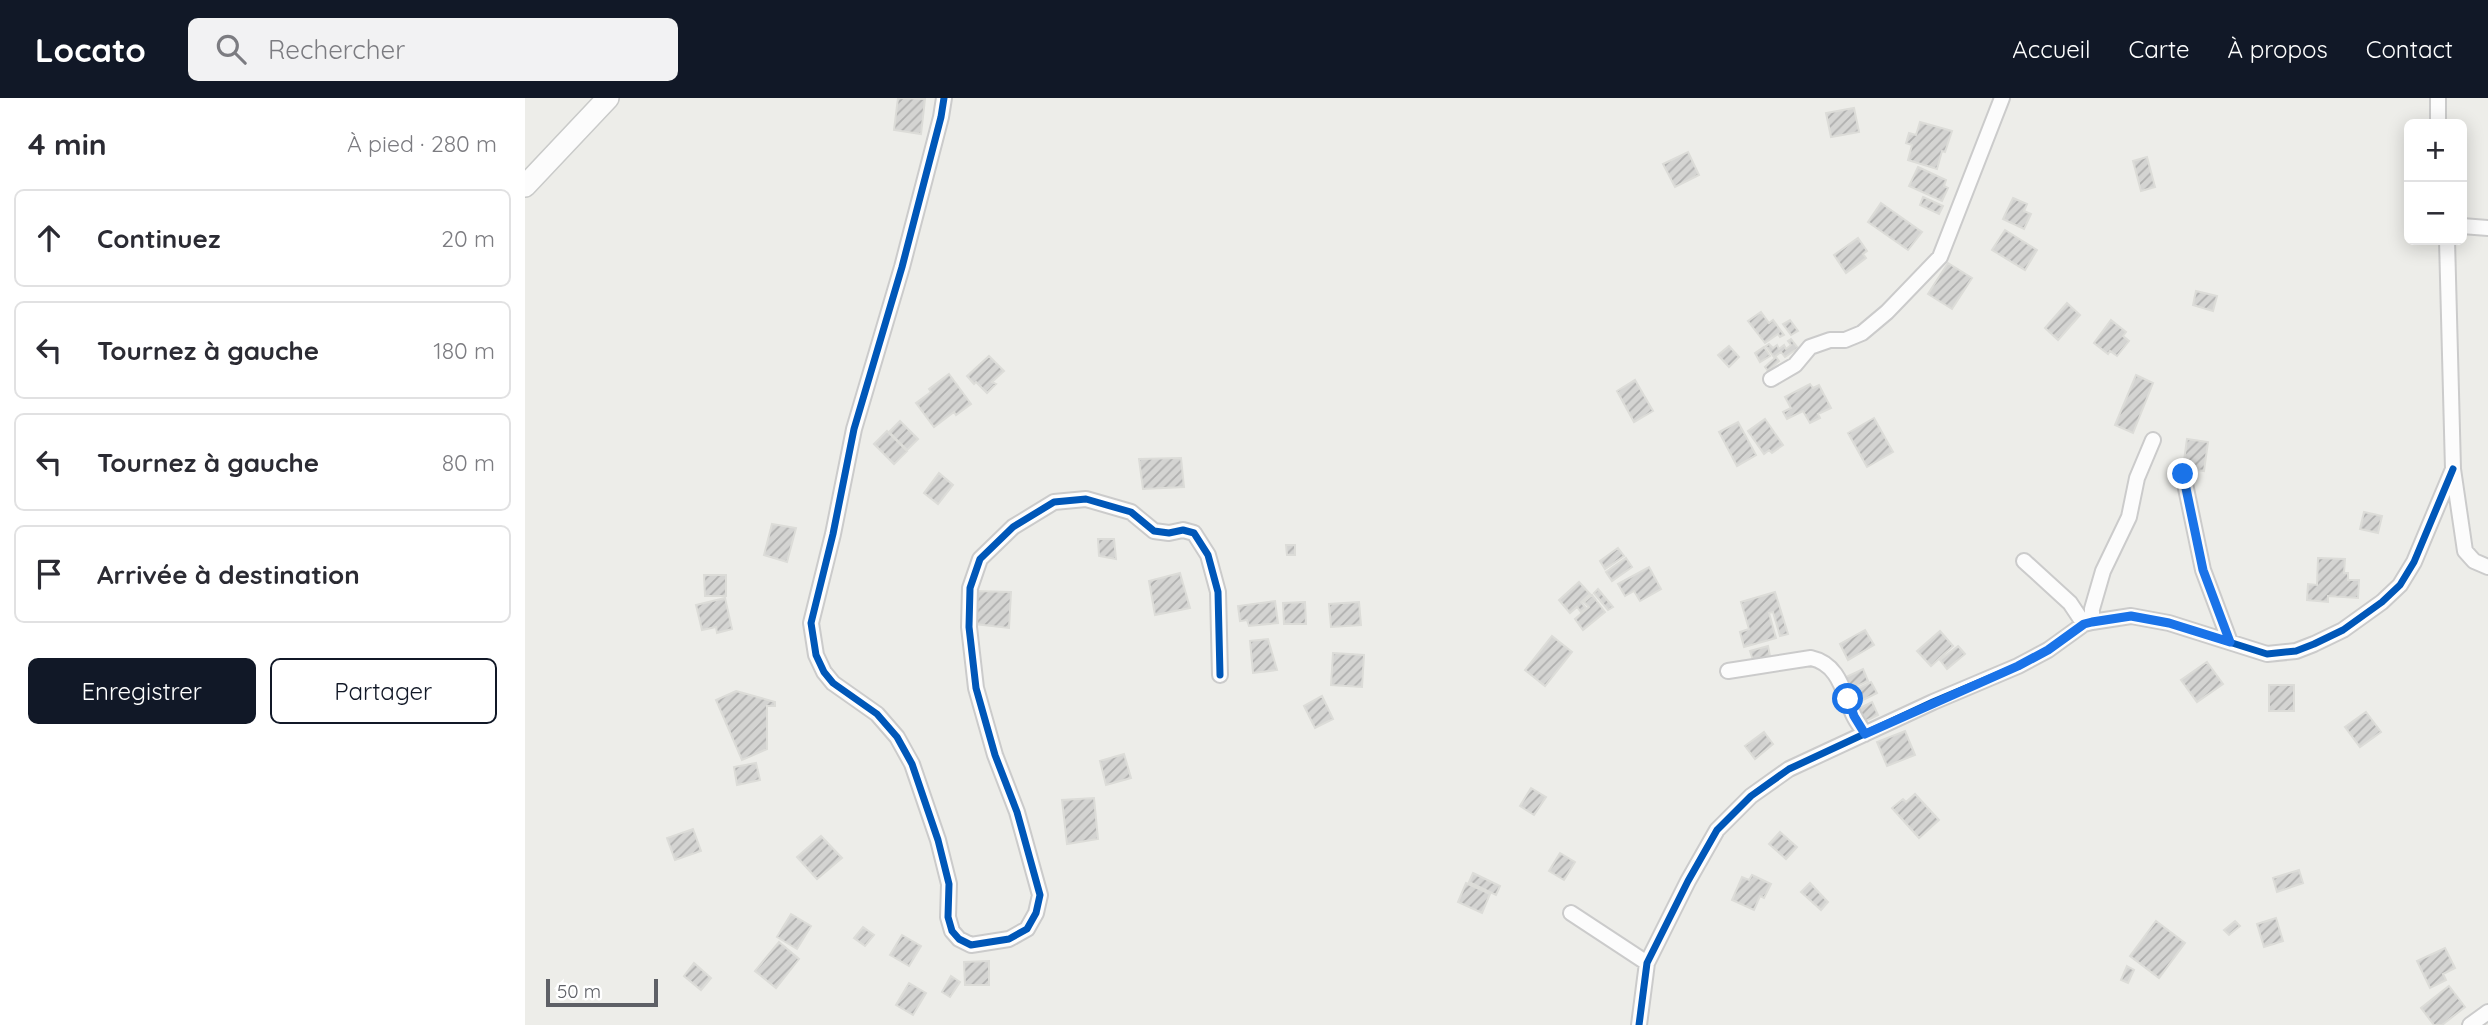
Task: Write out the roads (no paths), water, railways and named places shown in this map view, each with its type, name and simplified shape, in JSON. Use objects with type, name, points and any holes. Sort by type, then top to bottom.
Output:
[{"type":"street","points":[[525,186],[608,98]]},
{"type":"street","points":[[944,98],[902,267],[854,429],[833,534],[811,623],[816,655],[824,672],[877,715],[897,737],[912,764],[938,841],[949,884],[948,917],[952,931],[959,939],[971,944],[1009,939],[1027,929],[1040,895],[1017,811],[995,755],[977,688],[969,627],[970,588],[981,559],[1013,527],[1054,502],[1086,499],[1131,512],[1154,531],[1169,533],[1183,530],[1194,533],[1208,555],[1218,592],[1220,675]]},
{"type":"street","points":[[1771,379],[1795,365],[1811,347],[1830,340],[1845,340],[1862,333],[1887,312],[1940,257],[2001,98]]},
{"type":"street","points":[[2438,98],[2438,119]]},
{"type":"street","points":[[2467,227],[2488,229]]},
{"type":"street","points":[[2447,245],[2453,470],[2465,551],[2474,561],[2488,567]]},
{"type":"street","points":[[2088,623],[2103,571],[2129,517],[2137,478],[2153,440]]},
{"type":"street","points":[[1639,1025],[1647,963],[1717,830],[1751,796],[1789,769],[2018,666],[2088,623],[2131,616],[2169,623],[2267,654],[2296,651],[2343,630],[2382,602],[2400,585],[2414,562],[2453,470]]},
{"type":"street","points":[[2183,474],[2203,570],[2230,642]]},
{"type":"street","points":[[2024,561],[2088,623]]},
{"type":"street","points":[[1728,671],[1811,658],[1821,660],[1840,679],[1854,716],[1865,734]]},
{"type":"street","points":[[1571,913],[1647,963]]},
{"type":"street","points":[[2470,1025],[2488,1012]]}]
